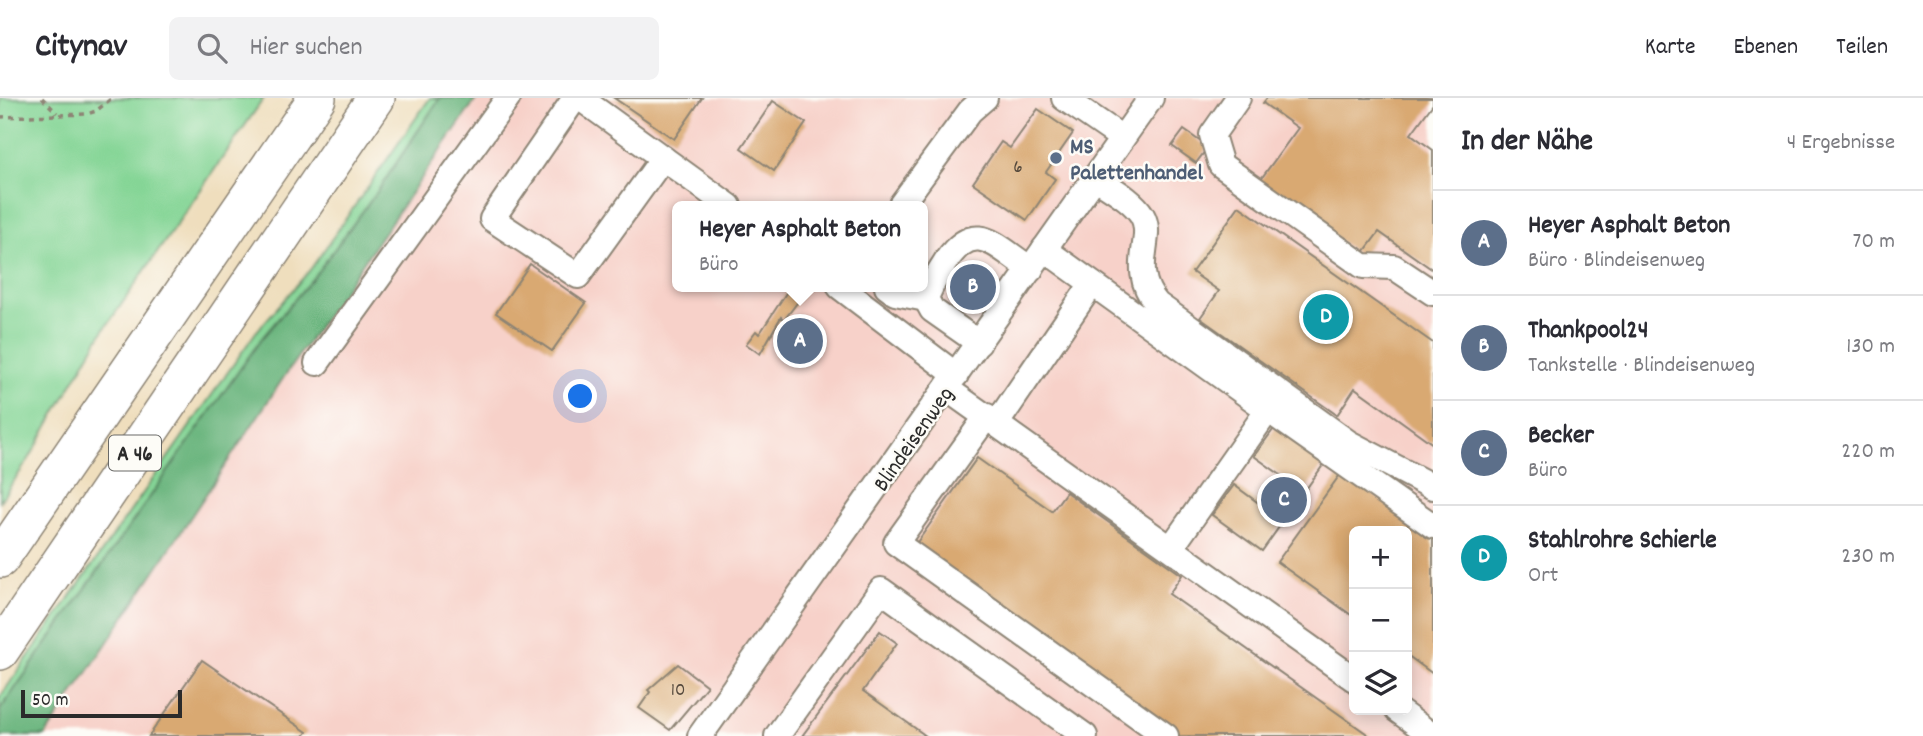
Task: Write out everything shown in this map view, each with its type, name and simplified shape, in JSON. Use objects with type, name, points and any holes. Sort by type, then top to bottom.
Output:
[{"type":"highway","name":"A 46","points":[[0,559],[317,98]]},
{"type":"highway","name":"A 46","points":[[0,651],[376,98]]},
{"type":"street","points":[[317,363],[508,98]]},
{"type":"street","points":[[663,158],[578,276],[492,219],[577,98],[663,158],[722,201]]},
{"type":"street","points":[[904,201],[970,111],[985,98]]},
{"type":"street","points":[[1064,98],[1122,138]]},
{"type":"street","name":"Blindeisenweg","points":[[700,736],[1151,98]]},
{"type":"street","points":[[1238,98],[1212,135],[1221,165],[1363,266],[1394,267],[1433,293]]},
{"type":"street","points":[[1095,177],[1141,214],[1145,228],[1141,268],[1146,288],[1157,304],[1349,443],[1433,487]]},
{"type":"street","points":[[928,290],[958,244],[969,237],[982,238],[1037,259],[1092,284],[1433,526]]},
{"type":"street","points":[[1092,284],[896,543],[1166,736]]},
{"type":"street","points":[[845,292],[992,419],[1349,675]]},
{"type":"street","points":[[894,292],[926,299]]},
{"type":"street","points":[[928,292],[926,299],[932,310],[979,344]]},
{"type":"street","points":[[1171,548],[1268,410]]},
{"type":"street","points":[[776,736],[881,590],[1085,736]]},
{"type":"street","points":[[1404,715],[1433,736]]},
{"type":"path","points":[[42,98],[57,113]]},
{"type":"path","points":[[0,117],[87,114],[96,111],[112,98]]},
{"type":"shaded area","points":[[477,98],[1433,98],[1433,736],[45,736],[290,368]]},
{"type":"green space","points":[[0,98],[264,98],[101,334],[29,459],[0,501]]},
{"type":"green space","points":[[430,98],[440,98],[377,192],[313,278],[262,338],[0,710],[0,697],[256,332],[310,270]]},
{"type":"green space","points":[[440,98],[477,98],[290,368],[45,736],[0,736],[0,710],[262,338],[313,278],[377,192]]},
{"type":"building","points":[[614,98],[702,98],[674,139]]},
{"type":"building","points":[[1267,98],[1433,98],[1433,104],[1411,134],[1433,150],[1433,270],[1379,232],[1361,256],[1258,183],[1298,128],[1263,103]]},
{"type":"building","points":[[773,101],[806,123],[774,171],[741,148]]},
{"type":"building","points":[[1038,109],[1073,133],[1046,172],[1055,179],[1027,220],[973,183],[1001,142],[1010,148]]},
{"type":"building","points":[[1184,130],[1208,147],[1196,163],[1172,146]]},
{"type":"building","points":[[1239,206],[1433,343],[1433,444],[1355,388],[1337,415],[1200,318],[1219,291],[1192,272]]},
{"type":"building","points":[[530,264],[586,303],[552,351],[496,313]]},
{"type":"building","points":[[787,292],[805,292],[784,320],[781,317],[760,354],[746,344],[756,331],[759,334]]},
{"type":"building","points":[[803,330],[811,336],[797,353],[789,347]]},
{"type":"building","points":[[1276,426],[1326,461],[1262,551],[1212,515],[1234,485],[1264,507],[1285,478],[1254,456]]},
{"type":"building","points":[[977,458],[1052,511],[1066,492],[1182,575],[1169,594],[1370,736],[1178,736],[913,548]]},
{"type":"building","points":[[1342,472],[1433,537],[1433,674],[1412,659],[1412,526],[1349,526],[1349,613],[1277,562]]},
{"type":"building","points":[[880,631],[897,643],[863,691],[926,736],[802,736]]},
{"type":"building","points":[[202,660],[307,732],[304,736],[149,736]]},
{"type":"building","points":[[678,664],[707,686],[670,730],[639,708],[650,692],[648,690]]},
{"type":"place","name":"MS Palettenhandel","points":[[1056,158]]},
{"type":"place","name":"Thankpool24","points":[[973,287]]},
{"type":"place","name":"Stahlrohre Schierle","points":[[1326,317]]},
{"type":"place","name":"Heyer Asphalt Beton","points":[[800,341]]},
{"type":"place","name":"Becker","points":[[1284,500]]}]
